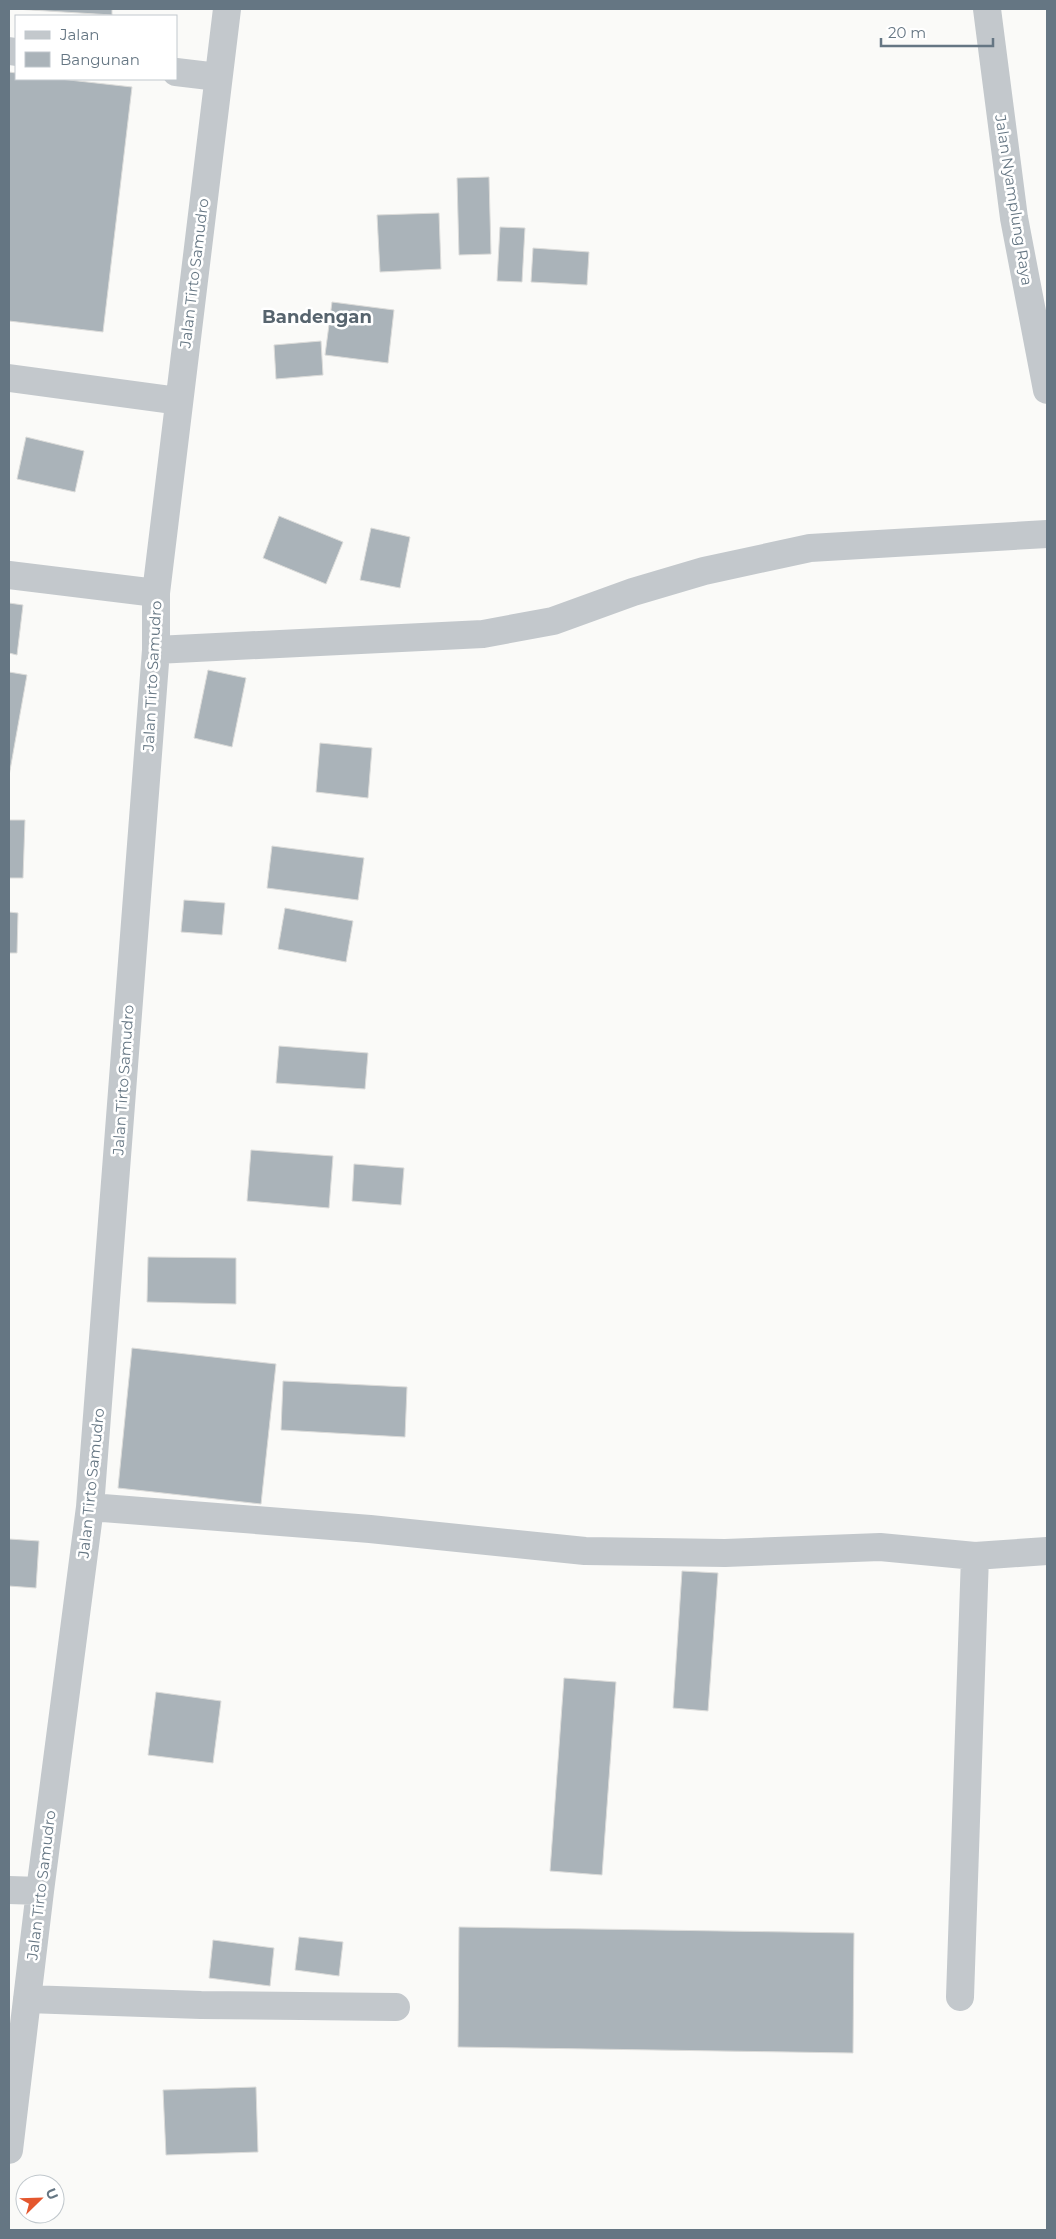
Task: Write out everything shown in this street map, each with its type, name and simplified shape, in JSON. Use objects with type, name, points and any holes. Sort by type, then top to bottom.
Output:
[{"type":"street","name":"Jalan Tirto Samudro","points":[[9,2150],[40,1891],[90,1507],[156,650],[156,593],[227,9]]},
{"type":"street","name":"Jalan Nyamplung Raya","points":[[987,9],[1014,218],[1047,390]]},
{"type":"street","points":[[178,72],[218,77]]},
{"type":"street","points":[[9,378],[179,402]]},
{"type":"street","points":[[156,650],[483,634],[553,621],[633,592],[704,572],[810,548],[1047,534]]},
{"type":"street","points":[[9,575],[156,593]]},
{"type":"street","points":[[90,1507],[370,1529],[585,1552],[725,1553],[880,1547],[975,1556],[1047,1551]]},
{"type":"street","points":[[960,1997],[975,1556]]},
{"type":"street","points":[[9,1890],[40,1891]]},
{"type":"street","points":[[27,1999],[201,2005],[396,2008]]},
{"type":"building","points":[[15,9],[112,9],[112,15]]},
{"type":"building","points":[[9,72],[15,73],[15,80],[69,80],[132,87],[103,332],[9,321]]},
{"type":"building","points":[[489,177],[491,254],[459,255],[457,178]]},
{"type":"building","points":[[439,213],[441,269],[380,272],[377,215]]},
{"type":"building","points":[[500,227],[525,228],[522,282],[497,281]]},
{"type":"building","points":[[533,248],[589,252],[587,285],[531,282]]},
{"type":"building","points":[[332,302],[394,310],[388,363],[325,355]]},
{"type":"building","points":[[321,341],[323,375],[276,379],[274,345]]},
{"type":"building","points":[[26,437],[84,451],[75,492],[17,479]]},
{"type":"building","points":[[279,516],[343,542],[326,584],[263,558]]},
{"type":"building","points":[[371,528],[410,537],[400,588],[360,580]]},
{"type":"building","points":[[9,603],[23,605],[17,655],[9,653]]},
{"type":"building","points":[[208,670],[246,678],[232,747],[194,738]]},
{"type":"building","points":[[9,672],[27,675],[9,776]]},
{"type":"building","points":[[320,743],[372,748],[368,798],[316,792]]},
{"type":"building","points":[[9,820],[25,820],[23,878],[9,878]]},
{"type":"building","points":[[272,846],[364,858],[358,900],[267,888]]},
{"type":"building","points":[[184,900],[225,903],[222,935],[181,932]]},
{"type":"building","points":[[285,908],[353,921],[346,962],[278,949]]},
{"type":"building","points":[[9,912],[18,913],[17,953],[9,953]]},
{"type":"building","points":[[279,1046],[368,1053],[365,1089],[276,1083]]},
{"type":"building","points":[[251,1150],[333,1156],[329,1208],[247,1201]]},
{"type":"building","points":[[354,1164],[404,1168],[401,1205],[352,1201]]},
{"type":"building","points":[[148,1257],[236,1258],[236,1304],[147,1302]]},
{"type":"building","points":[[132,1348],[276,1364],[261,1504],[118,1488]]},
{"type":"building","points":[[283,1381],[407,1387],[405,1437],[281,1430]]},
{"type":"building","points":[[9,1539],[39,1541],[36,1588],[9,1586]]},
{"type":"building","points":[[682,1571],[718,1573],[708,1711],[673,1708]]},
{"type":"building","points":[[564,1678],[616,1682],[602,1875],[550,1871]]},
{"type":"building","points":[[156,1692],[221,1701],[213,1763],[148,1755]]},
{"type":"building","points":[[459,1927],[854,1933],[853,2053],[458,2047]]},
{"type":"building","points":[[299,1937],[343,1942],[339,1976],[295,1970]]},
{"type":"building","points":[[213,1940],[274,1948],[270,1986],[209,1978]]},
{"type":"building","points":[[256,2087],[258,2152],[166,2155],[163,2090]]},
{"type":"district","name":"Bandengan","points":[[317,317]]}]
